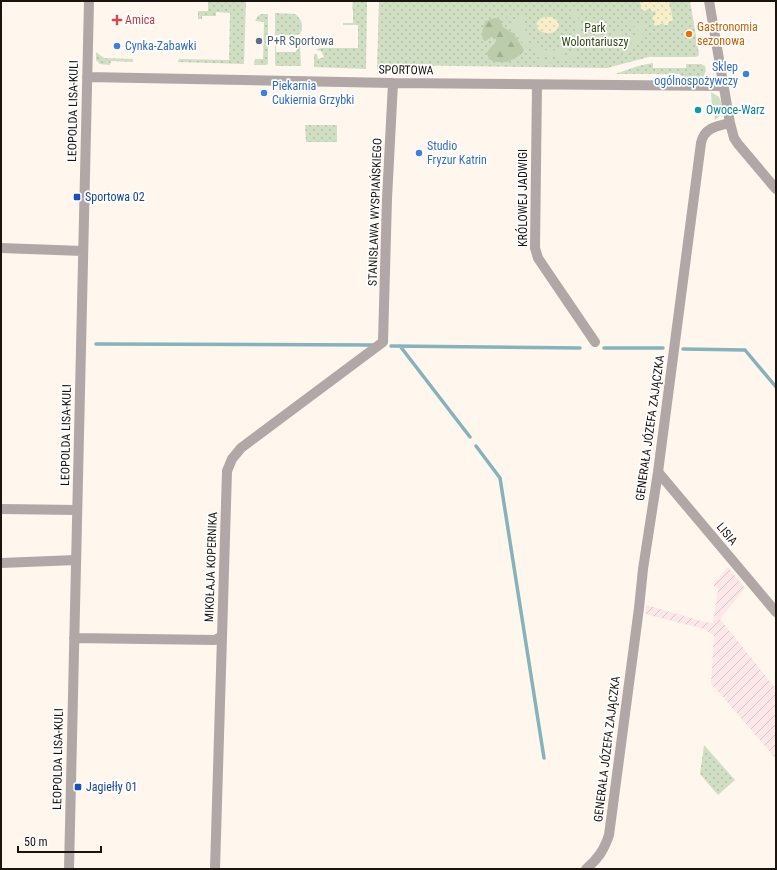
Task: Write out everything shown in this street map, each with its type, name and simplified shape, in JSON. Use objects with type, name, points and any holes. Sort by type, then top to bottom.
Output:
[{"type":"street","name":"LEOPOLDA LISA-KULI","points":[[69,869],[89,1]]},
{"type":"street","points":[[709,1],[730,123],[734,138],[776,189]]},
{"type":"street","name":"SPORTOWA","points":[[87,77],[393,83],[724,86]]},
{"type":"street","name":"STANISŁAWA WYSPIAŃSKIEGO","points":[[384,342],[387,199],[393,83]]},
{"type":"street","name":"KRÓLOWEJ JADWIGI","points":[[537,85],[535,248],[538,258],[595,342]]},
{"type":"street","name":"GENERAŁA JÓZEFA ZAJĄCZKA","points":[[586,869],[601,854],[609,835],[643,569],[658,472],[701,143],[704,135],[709,129],[730,123]]},
{"type":"street","points":[[1,248],[83,251]]},
{"type":"street","name":"MIKOŁAJA KOPERNIKA","points":[[215,869],[227,471],[232,459],[241,448],[384,342]]},
{"type":"street","name":"LISIA","points":[[658,472],[776,612]]},
{"type":"street","points":[[1,509],[77,510]]},
{"type":"street","points":[[1,563],[76,560]]},
{"type":"street","points":[[74,638],[215,640],[222,636]]},
{"type":"shaded area","points":[[728,567],[745,588],[720,619],[776,689],[776,759],[711,683],[714,636],[704,629],[645,614],[646,605],[713,623],[718,589],[713,585]]},
{"type":"green space","points":[[208,1],[246,1],[244,64],[178,62],[179,59],[229,60],[230,13],[216,12],[216,16],[202,16],[202,19],[198,19],[198,11],[208,11]]},
{"type":"green space","points":[[353,1],[367,1],[366,69],[315,67],[314,54],[317,54],[318,59],[324,57],[321,51],[316,50],[320,48],[358,48],[358,25],[343,25],[343,23],[353,23]]},
{"type":"green space","name":"Park Wolontariuszy","points":[[379,1],[690,1],[699,54],[695,57],[649,57],[607,68],[391,65],[388,68],[377,69]]},
{"type":"green space","points":[[576,6],[580,26],[577,40],[574,25],[575,20],[573,20],[570,7]]},
{"type":"green space","points":[[508,12],[510,12],[510,14],[506,17],[506,22],[511,25],[517,23],[517,17],[523,16],[529,50],[517,33],[505,23],[505,18]]},
{"type":"green space","points":[[275,13],[295,14],[301,21],[302,29],[300,34],[276,35],[276,52],[296,52],[297,46],[300,46],[301,66],[276,66],[275,64]]},
{"type":"green space","points":[[261,14],[268,14],[268,64],[254,65],[255,59],[263,59],[264,22],[255,21]]},
{"type":"green space","points":[[495,18],[501,20],[503,27],[514,34],[524,50],[513,60],[498,62],[489,59],[487,53],[496,40],[495,37],[491,37],[486,41],[483,40],[482,31],[486,22]]},
{"type":"green space","points":[[627,21],[636,23],[642,22],[646,26],[639,42],[636,45],[630,47],[625,46],[618,39],[616,34],[617,29],[621,24]],"holes":[[[629,24],[638,30],[638,35],[635,40],[630,35],[622,35],[620,33],[622,27]]]},
{"type":"green space","points":[[573,37],[574,44],[566,52],[556,56],[541,56],[535,54],[533,44],[544,50],[555,50],[565,46]]},
{"type":"green space","points":[[575,47],[577,57],[537,65],[536,58],[547,60],[557,59],[567,54]]},
{"type":"green space","points":[[96,52],[104,58],[133,59],[133,62],[111,61],[110,65],[100,64],[96,60]]},
{"type":"green space","points":[[653,63],[653,68],[686,68],[686,64],[701,64],[705,66],[706,71],[703,78],[685,78],[679,74],[615,74],[638,66]]},
{"type":"green space","points":[[711,92],[719,97],[722,105],[721,115],[715,120],[712,107]]},
{"type":"green space","points":[[305,125],[337,125],[337,142],[306,142]]},
{"type":"green space","points":[[704,745],[735,780],[718,795],[700,774]]},
{"type":"sand","points":[[641,1],[669,1],[673,20],[668,23],[668,25],[664,25],[663,23],[658,26],[654,25],[654,20],[652,19],[654,15],[656,15],[655,10],[654,12],[650,10],[650,8],[645,11],[641,10]]},
{"type":"sand","points":[[545,17],[552,17],[558,21],[559,26],[555,31],[545,33],[537,28],[539,20]]},
{"type":"waterway","points":[[96,344],[373,345]]},
{"type":"waterway","points":[[391,346],[580,348]]},
{"type":"waterway","points":[[400,346],[470,437]]},
{"type":"waterway","points":[[604,348],[663,348]]},
{"type":"waterway","points":[[683,349],[745,350],[776,387]]},
{"type":"waterway","points":[[476,446],[500,478],[544,758]]},
{"type":"place","name":"Amica","points":[[117,20]]},
{"type":"place","name":"Gastronomia sezonowa","points":[[689,34]]},
{"type":"place","name":"P+R Sportowa","points":[[259,41]]},
{"type":"place","name":"Cynka-Zabawki","points":[[117,46]]},
{"type":"place","name":"Sklep ogólnospożywczy","points":[[746,74]]},
{"type":"place","name":"Piekarnia Cukiernia Grzybki","points":[[264,93]]},
{"type":"place","name":"Owoce-Warz","points":[[698,110]]},
{"type":"place","name":"Studio Fryzur Katrin","points":[[419,153]]},
{"type":"place","name":"Sportowa 02","points":[[77,197]]},
{"type":"place","name":"Jagiełły 01","points":[[78,787]]}]
